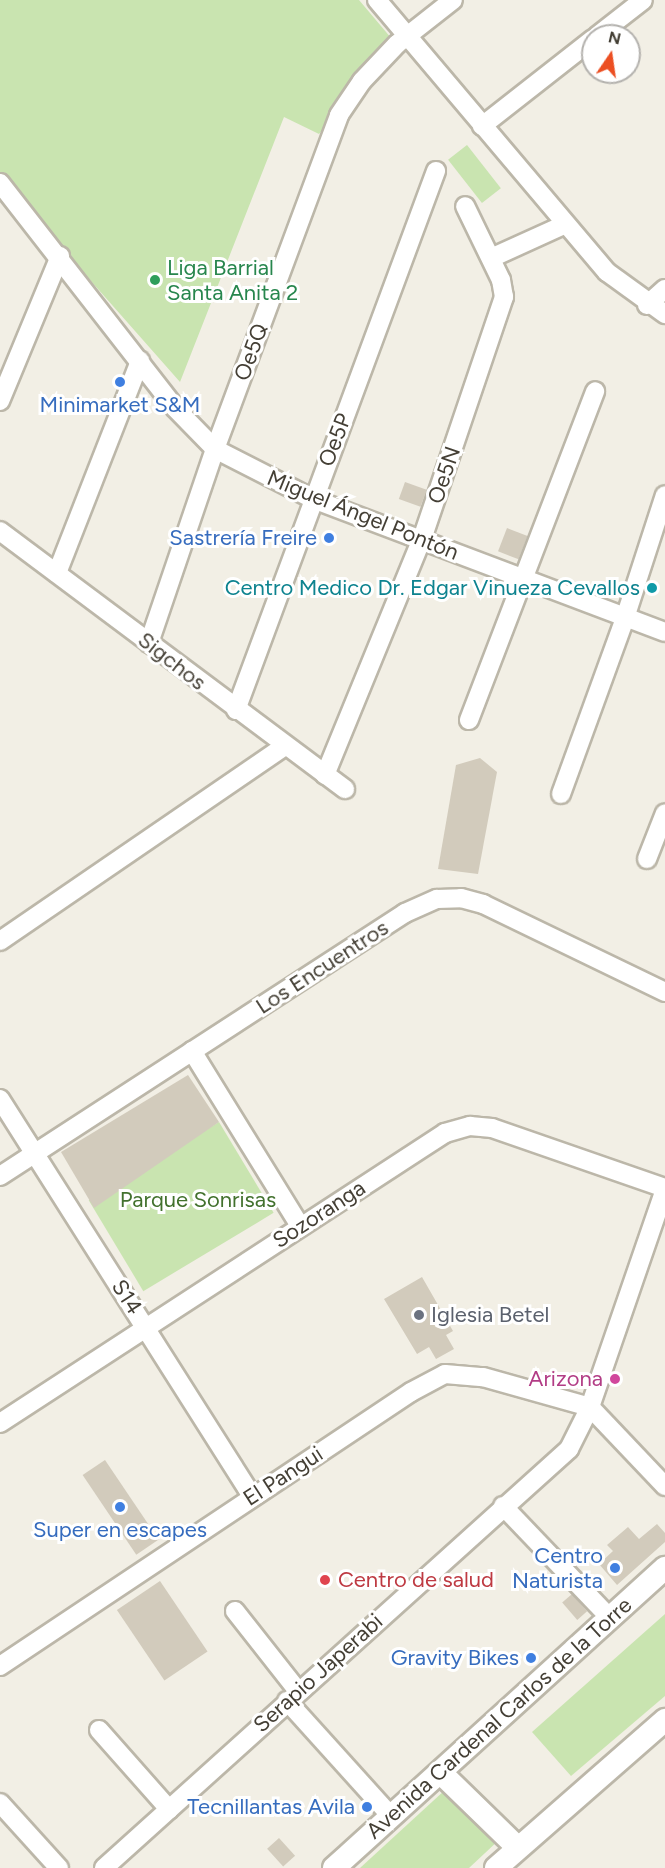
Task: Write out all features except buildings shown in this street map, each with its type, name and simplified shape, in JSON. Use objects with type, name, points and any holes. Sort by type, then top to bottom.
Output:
[{"type":"street","points":[[377,0],[607,272],[647,304],[665,314]]},
{"type":"street","name":"Oe5Q","points":[[149,643],[215,449],[339,115],[369,73],[407,37],[453,0]]},
{"type":"street","points":[[612,24],[643,0]]},
{"type":"street","points":[[482,126],[581,48]]},
{"type":"street","name":"Oe5P","points":[[236,710],[436,171]]},
{"type":"street","name":"Miguel Ángel Pontón","points":[[0,183],[60,256],[175,408],[215,449],[313,499],[665,632]]},
{"type":"street","name":"Oe5N","points":[[325,775],[422,539],[504,297],[491,258],[465,206]]},
{"type":"street","points":[[491,258],[566,224]]},
{"type":"street","points":[[0,401],[60,256]]},
{"type":"street","points":[[647,304],[665,289]]},
{"type":"street","points":[[57,573],[140,361]]},
{"type":"street","points":[[469,720],[525,579],[595,391]]},
{"type":"street","points":[[561,794],[626,618],[665,495]]},
{"type":"street","name":"Sigchos","points":[[0,531],[236,710],[345,789]]},
{"type":"street","points":[[0,941],[285,746]]},
{"type":"street","points":[[647,859],[665,813]]},
{"type":"street","name":"Los Encuentros","points":[[0,1176],[405,913],[437,899],[461,898],[483,904],[665,992]]},
{"type":"street","points":[[192,1051],[300,1226]]},
{"type":"street","name":"S14","points":[[0,1099],[252,1496]]},
{"type":"street","name":"Sozoranga","points":[[0,1423],[411,1153],[445,1133],[471,1126],[524,1136],[665,1188]]},
{"type":"street","name":"Serapio Japerabi","points":[[104,1868],[568,1449],[590,1407],[665,1188]]},
{"type":"street","name":"El Pangui","points":[[0,1666],[252,1496],[420,1386],[445,1374],[483,1377],[590,1407]]},
{"type":"street","points":[[590,1407],[665,1485]]},
{"type":"street","points":[[503,1506],[609,1617]]},
{"type":"street","name":"Avenida Cardenal Carlos de la Torre","points":[[334,1868],[665,1568]]},
{"type":"street","points":[[236,1611],[293,1696],[391,1816]]},
{"type":"street","points":[[495,1868],[665,1720]]},
{"type":"street","points":[[99,1730],[169,1809]]},
{"type":"street","points":[[441,1773],[518,1847]]},
{"type":"street","points":[[0,1803],[59,1868]]},
{"type":"green space","name":"Liga Barrial Santa Anita 2","points":[[0,0],[359,0],[397,45],[319,134],[284,117],[180,382],[0,178]]},
{"type":"green space","points":[[467,145],[501,188],[482,203],[448,160]]},
{"type":"green space","name":"Parque Sonrisas","points":[[219,1122],[274,1213],[143,1291],[89,1200]]},
{"type":"green space","points":[[665,1614],[665,1696],[571,1776],[532,1732]]},
{"type":"green space","points":[[445,1790],[500,1839],[469,1868],[360,1868]]},
{"type":"place","name":"Liga Barrial Santa Anita 2","points":[[155,280]]},
{"type":"place","name":"Minimarket S&M","points":[[120,382]]},
{"type":"place","name":"Sastrería Freire","points":[[329,538]]},
{"type":"place","name":"Centro Medico Dr. Edgar Vinueza Cevallos","points":[[652,588]]},
{"type":"place","name":"Iglesia Betel","points":[[419,1315]]},
{"type":"place","name":"Arizona","points":[[615,1379]]},
{"type":"place","name":"Super en escapes","points":[[120,1507]]},
{"type":"place","name":"Centro Naturista","points":[[615,1568]]},
{"type":"place","name":"Centro de salud","points":[[325,1580]]},
{"type":"place","name":"Gravity Bikes","points":[[531,1658]]},
{"type":"place","name":"Tecnillantas Avila","points":[[367,1807]]}]
